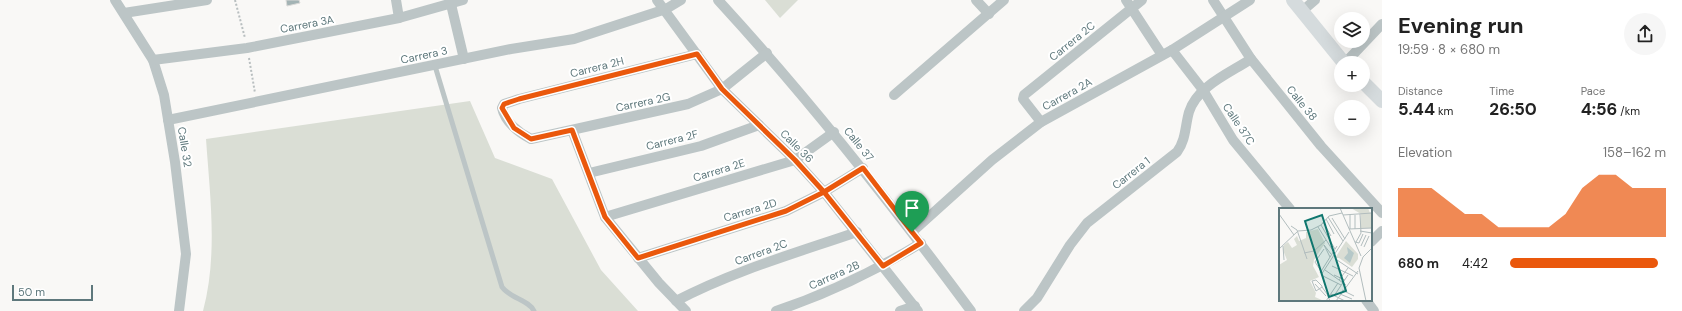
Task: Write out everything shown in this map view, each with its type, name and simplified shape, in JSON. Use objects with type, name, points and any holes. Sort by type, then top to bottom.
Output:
[{"type":"street","name":"Calle 32","points":[[115,0],[153,60],[164,95],[176,170],[186,254],[179,311]]},
{"type":"street","points":[[124,13],[207,0]]},
{"type":"street","points":[[396,0],[400,18]]},
{"type":"street","name":"Carrera 3A","points":[[153,60],[247,48],[400,18],[450,2],[463,0]]},
{"type":"street","name":"Calle 36","points":[[657,0],[666,9],[722,89],[795,160],[824,192],[917,308]]},
{"type":"street","name":"Carrera 3","points":[[168,120],[464,59],[574,39],[666,9],[681,0]]},
{"type":"street","name":"Calle 37","points":[[718,0],[767,53],[834,132],[921,243],[970,311]]},
{"type":"street","points":[[976,0],[988,14]]},
{"type":"street","points":[[894,95],[1004,0]]},
{"type":"street","name":"Carrera 2C","points":[[1041,122],[1023,99],[1024,94],[1129,3],[1142,0]]},
{"type":"street","name":"Calle 38","points":[[1213,0],[1251,59],[1321,146],[1382,213]]},
{"type":"street","name":"Carrera 2A","points":[[912,232],[992,160],[1041,122],[1162,56],[1250,0]]},
{"type":"street","points":[[1293,0],[1301,12],[1338,56]]},
{"type":"street","points":[[1301,12],[1315,0]]},
{"type":"street","points":[[450,2],[464,59]]},
{"type":"street","points":[[1129,3],[1162,56]]},
{"type":"street","points":[[1351,56],[1382,24]]},
{"type":"street","name":"Calle 37C","points":[[1172,50],[1202,90],[1233,140],[1289,208]]},
{"type":"street","name":"Carrera 2G","points":[[514,128],[531,139],[688,104],[722,89],[767,53]]},
{"type":"street","name":"Carrera 2H","points":[[514,128],[503,112],[502,108],[504,104],[697,54]]},
{"type":"street","name":"Carrera 1","points":[[1024,311],[1037,298],[1070,245],[1087,223],[1177,152],[1184,139],[1189,111],[1202,90],[1251,59]]},
{"type":"street","points":[[1370,89],[1382,101]]},
{"type":"street","name":"Carrera 2F","points":[[589,173],[701,146],[759,125]]},
{"type":"street","points":[[572,130],[605,217],[638,258],[686,311]]},
{"type":"street","name":"Carrera 2E","points":[[605,217],[795,160],[834,132]]},
{"type":"street","name":"Carrera 2D","points":[[638,258],[786,211],[824,192],[863,168]]},
{"type":"street","name":"Carrera 2C","points":[[676,301],[702,287],[730,276],[857,232]]},
{"type":"street","points":[[1372,241],[1382,232]]},
{"type":"street","name":"Carrera 2B","points":[[776,311],[804,301],[883,266],[921,243]]},
{"type":"street","points":[[1367,301],[1374,311]]},
{"type":"street","points":[[900,311],[917,308]]},
{"type":"lane","points":[[435,66],[502,287],[508,294],[525,302],[534,311]]},
{"type":"shaded area","points":[[765,0],[798,0],[780,18]]},
{"type":"shaded area","points":[[470,101],[495,158],[552,179],[601,270],[638,311],[203,311],[208,290],[212,247],[211,204],[206,139]]},
{"type":"building","points":[[286,0],[299,0],[300,3],[287,6]]},
{"type":"route","points":[[912,232],[863,168],[824,192],[795,160],[722,89],[697,54],[519,99],[504,104],[502,108],[503,112],[514,128],[531,139],[572,130],[605,217],[638,258],[786,211],[824,192],[883,266],[921,243],[912,232]]}]
